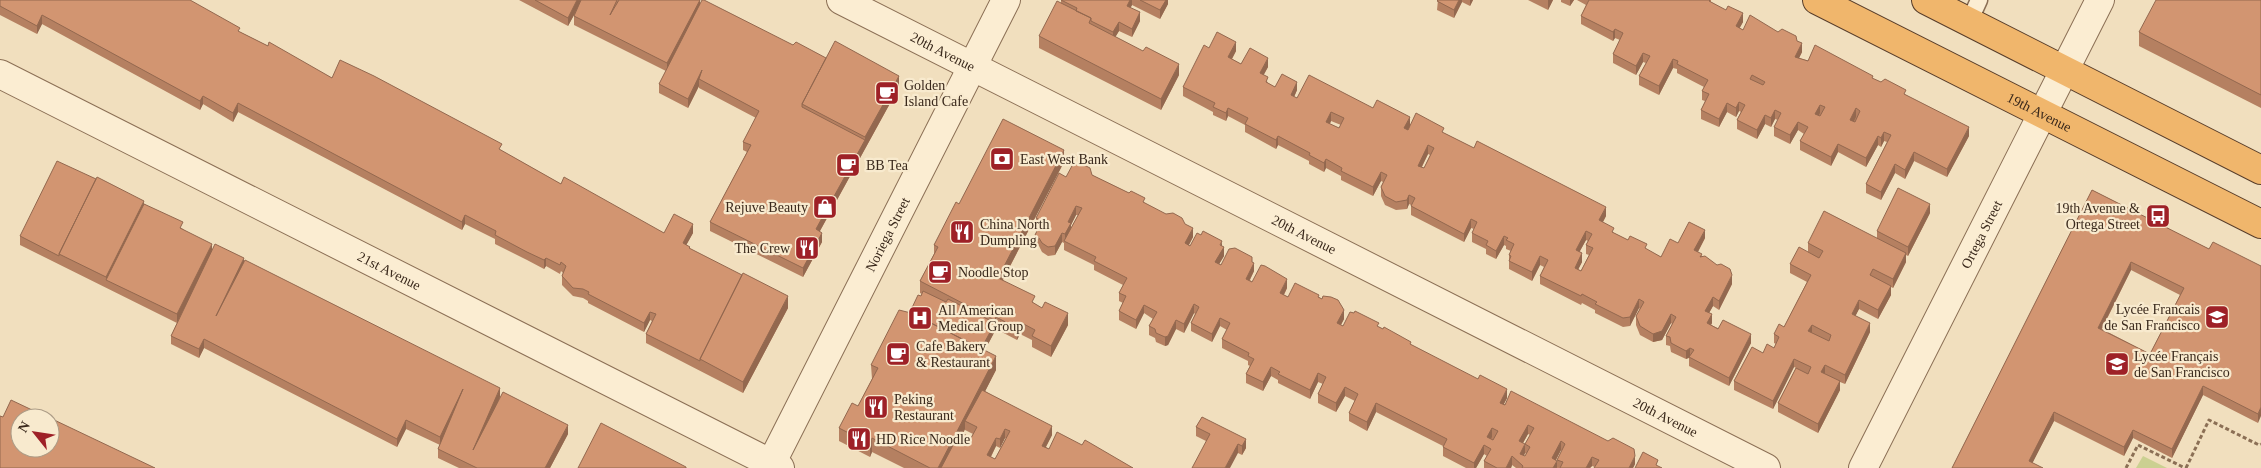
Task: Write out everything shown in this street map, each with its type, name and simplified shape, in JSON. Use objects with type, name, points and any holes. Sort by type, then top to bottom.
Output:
[{"type":"highway","name":"19th Avenue","points":[[1817,0],[2261,224]]},
{"type":"highway","points":[[1926,0],[1974,11],[2064,70],[2261,170]]},
{"type":"street","name":"20th Avenue","points":[[841,0],[1766,468]]},
{"type":"street","name":"Noriega Street","points":[[773,467],[1006,0]]},
{"type":"street","name":"Ortega Street","points":[[1863,468],[2100,0]]},
{"type":"street","name":"21st Avenue","points":[[0,74],[773,467]]},
{"type":"path","points":[[2126,468],[2138,444],[2186,468],[2210,420],[2259,445],[2261,444]]},
{"type":"green space","points":[[2143,456],[2167,468],[2136,468]]},
{"type":"building","points":[[0,0],[190,0],[240,28],[238,31],[268,46],[269,42],[332,78],[340,60],[374,76],[502,144],[499,149],[561,184],[564,177],[664,233],[674,214],[693,224],[683,243],[689,248],[742,275],[700,361],[646,334],[656,314],[650,312],[644,323],[588,294],[589,292],[583,289],[573,288],[562,276],[566,266],[561,262],[560,265],[527,252],[495,235],[496,231],[465,215],[462,222],[238,103],[233,113],[203,96],[200,101],[42,15],[37,26],[0,6]]},
{"type":"building","points":[[535,0],[577,0],[568,18]]},
{"type":"building","points":[[581,0],[617,0],[610,15],[619,0],[700,0],[667,63],[574,16]]},
{"type":"building","points":[[702,0],[793,45],[796,42],[826,58],[802,107],[865,140],[816,229],[822,233],[803,268],[710,222],[751,145],[743,142],[759,111],[699,79],[702,70],[688,99],[659,84]]},
{"type":"building","points":[[1061,0],[1130,0],[1127,6],[1140,12],[1132,29],[1119,22],[1113,32],[1091,21],[1091,18],[1076,11],[1077,8]]},
{"type":"building","points":[[1140,0],[1166,0],[1160,10]]},
{"type":"building","points":[[1438,0],[1459,0],[1454,10]]},
{"type":"building","points":[[1589,0],[1710,0],[1726,10],[1728,6],[1743,13],[1736,26],[1743,30],[1750,15],[1778,32],[1782,29],[1796,36],[1797,41],[1802,43],[1795,57],[1808,61],[1815,45],[1873,76],[1872,78],[1881,82],[1885,79],[1906,90],[1904,94],[1969,127],[1947,169],[1914,152],[1905,170],[1895,164],[1881,192],[1866,184],[1891,135],[1884,132],[1881,138],[1878,136],[1866,158],[1838,144],[1831,157],[1800,141],[1808,127],[1798,122],[1790,135],[1774,127],[1781,113],[1775,110],[1771,118],[1765,115],[1757,130],[1737,120],[1745,105],[1739,102],[1736,108],[1727,103],[1719,119],[1701,110],[1709,94],[1702,91],[1708,80],[1677,64],[1678,61],[1673,59],[1659,86],[1639,76],[1650,56],[1643,53],[1636,66],[1613,54],[1623,33],[1615,29],[1613,32],[1581,16]],"holes":[[[1752,75],[1765,82],[1763,85],[1750,79]],[[1820,105],[1825,107],[1820,116],[1815,114]],[[1856,108],[1860,111],[1855,122],[1850,120]]]},
{"type":"building","points":[[2156,0],[2261,0],[2261,95],[2139,32]]},
{"type":"building","points":[[1057,1],[1091,18],[1089,23],[1143,51],[1146,47],[1179,64],[1161,99],[1039,36]]},
{"type":"building","points":[[1217,32],[1236,42],[1228,57],[1241,64],[1250,48],[1268,58],[1260,73],[1268,77],[1266,82],[1275,87],[1282,74],[1297,82],[1291,95],[1297,98],[1309,75],[1373,108],[1377,100],[1410,117],[1404,128],[1408,130],[1416,113],[1444,128],[1442,132],[1474,148],[1477,141],[1606,207],[1599,220],[1614,228],[1612,232],[1628,240],[1630,236],[1647,244],[1645,248],[1661,257],[1670,239],[1678,243],[1689,222],[1705,230],[1694,250],[1702,254],[1700,257],[1705,256],[1717,265],[1721,264],[1730,269],[1732,275],[1719,301],[1713,297],[1705,311],[1712,314],[1707,323],[1718,329],[1723,320],[1751,334],[1729,378],[1689,357],[1694,350],[1690,348],[1686,351],[1671,343],[1670,337],[1666,336],[1676,317],[1671,314],[1662,331],[1653,334],[1640,326],[1636,316],[1644,302],[1639,299],[1630,317],[1623,318],[1595,304],[1597,302],[1582,294],[1581,296],[1540,276],[1548,260],[1540,256],[1532,272],[1509,261],[1511,256],[1509,255],[1514,244],[1506,240],[1508,238],[1504,236],[1496,251],[1486,245],[1488,241],[1472,233],[1477,222],[1471,219],[1464,234],[1411,206],[1415,198],[1409,195],[1407,200],[1396,202],[1385,196],[1381,187],[1387,175],[1381,172],[1373,187],[1341,171],[1342,168],[1326,159],[1324,163],[1309,155],[1310,153],[1278,136],[1276,140],[1245,124],[1248,118],[1228,108],[1226,113],[1213,107],[1215,103],[1183,87],[1204,45],[1209,48]],"holes":[[[1331,112],[1344,118],[1339,128],[1326,122]],[[1428,145],[1434,148],[1424,168],[1418,166]],[[1586,231],[1592,234],[1586,245],[1593,248],[1581,271],[1575,268],[1582,253],[1576,250]]]},
{"type":"building","points":[[835,41],[899,76],[865,137],[802,104]]},
{"type":"building","points":[[1003,119],[1064,150],[998,278],[1035,296],[1032,302],[1042,308],[1045,302],[1068,313],[1051,346],[1032,336],[1035,330],[1020,322],[1017,328],[996,317],[995,320],[920,281],[938,247],[934,245],[956,202],[959,204]]},
{"type":"building","points":[[57,161],[96,179],[59,256],[20,236]]},
{"type":"building","points":[[1073,164],[1082,164],[1090,168],[1092,175],[1129,193],[1131,191],[1145,198],[1143,202],[1166,214],[1173,213],[1182,218],[1185,224],[1193,228],[1185,243],[1190,246],[1197,233],[1201,235],[1203,231],[1222,241],[1220,245],[1224,247],[1215,262],[1221,265],[1229,249],[1235,248],[1252,257],[1252,262],[1254,263],[1246,279],[1252,282],[1261,265],[1265,266],[1287,279],[1280,293],[1288,297],[1295,283],[1319,295],[1318,297],[1322,299],[1323,296],[1338,300],[1344,310],[1337,323],[1343,326],[1350,312],[1354,313],[1355,311],[1379,323],[1377,326],[1383,329],[1384,327],[1411,342],[1410,344],[1478,379],[1480,375],[1507,389],[1500,403],[1505,405],[1511,391],[1608,441],[1613,438],[1634,449],[1635,456],[1629,468],[1594,468],[1599,460],[1592,457],[1586,468],[1560,468],[1563,462],[1557,460],[1565,444],[1561,441],[1552,458],[1557,461],[1553,468],[1522,468],[1523,466],[1512,456],[1506,468],[1497,468],[1484,461],[1491,449],[1484,445],[1474,463],[1443,447],[1447,439],[1376,403],[1367,422],[1349,413],[1358,394],[1345,387],[1336,403],[1318,394],[1326,377],[1318,373],[1310,390],[1278,374],[1280,372],[1271,367],[1263,382],[1246,374],[1254,359],[1248,356],[1249,353],[1222,339],[1230,323],[1220,318],[1212,334],[1191,323],[1199,307],[1194,304],[1184,324],[1176,320],[1168,336],[1165,337],[1156,333],[1155,329],[1149,326],[1157,312],[1144,305],[1136,320],[1119,311],[1126,296],[1119,293],[1127,278],[1094,261],[1096,257],[1064,241],[1082,208],[1076,206],[1068,222],[1071,223],[1065,234],[1062,233],[1055,246],[1048,247],[1035,235],[1042,221],[1036,218],[1059,173],[1066,177]],"holes":[[[1528,425],[1534,428],[1525,444],[1519,441]],[[1492,428],[1498,431],[1493,440],[1487,437]],[[1525,444],[1530,447],[1525,456],[1520,454]]]},
{"type":"building","points":[[97,177],[144,201],[106,277],[59,254]]},
{"type":"building","points":[[1898,188],[1930,204],[1908,247],[1877,231]]},
{"type":"building","name":"Lycée Français de San Francisco","points":[[2092,190],[2209,249],[2213,242],[2261,266],[2261,407],[2258,414],[2203,386],[2172,449],[2133,430],[2124,447],[2054,412],[2029,461],[2043,468],[1952,468]],"holes":[[[2131,262],[2184,288],[2150,354],[2098,328]]]},
{"type":"building","points":[[144,204],[183,222],[180,228],[212,244],[177,314],[106,280]]},
{"type":"building","points":[[1824,211],[1906,253],[1893,279],[1873,269],[1870,275],[1891,286],[1878,310],[1859,300],[1852,314],[1870,323],[1845,375],[1825,365],[1821,372],[1840,381],[1818,424],[1778,403],[1796,368],[1808,374],[1811,367],[1794,359],[1773,401],[1734,381],[1752,347],[1763,353],[1767,344],[1774,348],[1779,337],[1774,334],[1779,324],[1784,327],[1811,275],[1790,264],[1799,247],[1819,258],[1823,251],[1808,243]],"holes":[[[1812,325],[1831,335],[1829,341],[1808,331]]]},
{"type":"building","points":[[215,244],[244,258],[216,316],[245,260],[500,388],[473,450],[503,392],[568,425],[545,468],[477,468],[438,449],[463,389],[440,437],[406,420],[397,439],[204,339],[199,349],[171,336]]},
{"type":"building","points":[[743,273],[788,296],[743,382],[700,359]]},
{"type":"building","points":[[923,291],[946,302],[948,299],[995,323],[981,349],[910,312],[918,295],[921,296]]},
{"type":"building","points":[[899,310],[911,313],[996,356],[938,468],[930,468],[872,438],[870,444],[839,428],[852,403],[858,406],[878,368],[871,365]]},
{"type":"building","points":[[982,390],[1052,426],[1042,446],[1049,449],[1057,432],[1082,445],[1085,440],[1133,468],[941,468],[960,432],[971,438],[977,427],[965,421]],"holes":[[[1005,429],[1010,431],[995,459],[987,455],[996,438],[1000,439]]]},
{"type":"building","points":[[11,400],[28,408],[10,408],[10,458],[60,458],[60,423],[155,468],[0,468],[0,416],[3,417]]},
{"type":"building","points":[[1202,417],[1246,439],[1242,446],[1238,444],[1225,468],[1192,468],[1210,434],[1196,427]]},
{"type":"building","points":[[601,423],[686,467],[686,468],[578,468]]},
{"type":"building","points":[[1643,452],[1658,460],[1656,465],[1662,468],[1635,468]]},
{"type":"place","name":"Golden Island Cafe","points":[[887,93]]},
{"type":"place","name":"East West Bank","points":[[1002,159]]},
{"type":"place","name":"BB Tea","points":[[848,165]]},
{"type":"place","name":"Rejuve Beauty","points":[[825,207]]},
{"type":"place","name":"19th Avenue & Ortega Street","points":[[2158,216]]},
{"type":"place","name":"China North Dumpling","points":[[962,232]]},
{"type":"place","name":"The Crew","points":[[807,248]]},
{"type":"place","name":"Noodle Stop","points":[[940,272]]},
{"type":"place","name":"Lycée Francais de San Francisco","points":[[2217,317]]},
{"type":"place","name":"All American Medical Group","points":[[920,318]]},
{"type":"place","name":"Cafe Bakery & Restaurant","points":[[898,354]]},
{"type":"place","name":"Lycée Français de San Francisco","points":[[2117,364]]},
{"type":"place","name":"Peking Restaurant","points":[[876,407]]},
{"type":"place","name":"HD Rice Noodle","points":[[859,439]]}]
